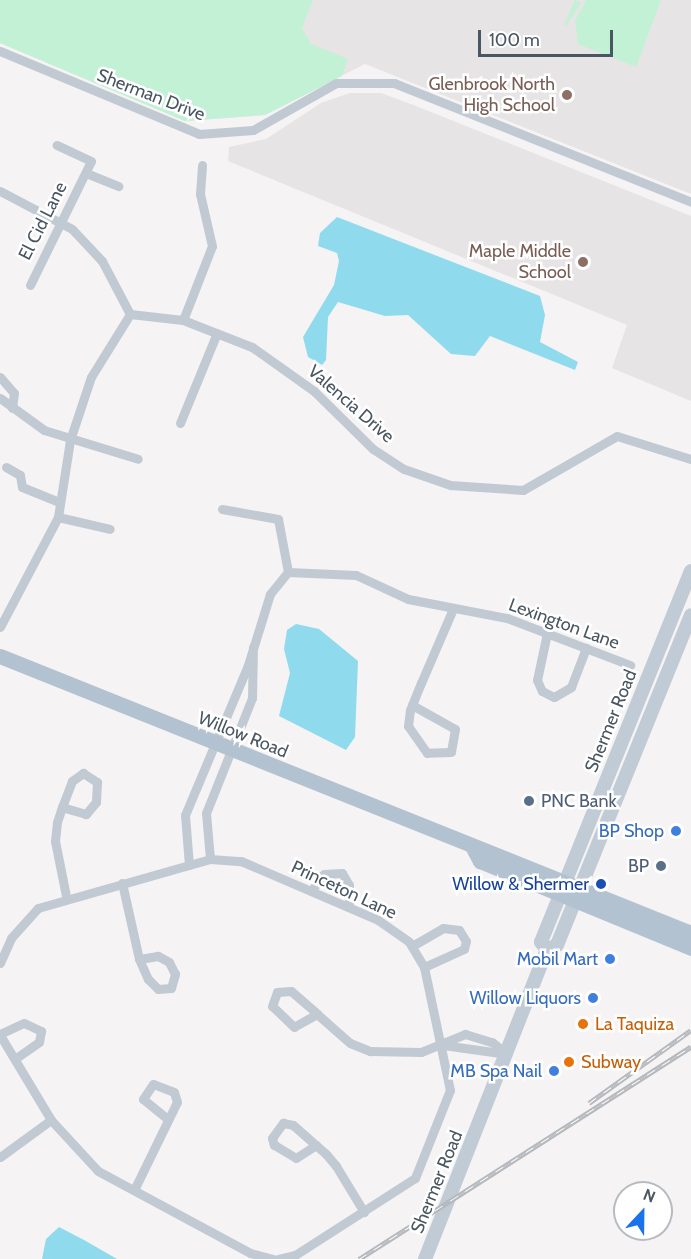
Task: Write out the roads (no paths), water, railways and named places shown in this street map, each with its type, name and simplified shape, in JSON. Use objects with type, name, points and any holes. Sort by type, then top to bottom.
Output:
[{"type":"main road","name":"Shermer Road","points":[[547,950],[541,942],[691,571]]},
{"type":"main road","name":"Shermer Road","points":[[425,1259],[547,950],[557,945],[691,615]]},
{"type":"main road","name":"Willow Road","points":[[0,656],[234,753],[473,848],[491,849],[691,933]]},
{"type":"main road","name":"Willow Road","points":[[473,848],[480,861],[691,948]]},
{"type":"street","name":"Sherman Drive","points":[[0,51],[199,134],[253,130],[336,83],[394,83],[691,202]]},
{"type":"street","name":"El Cid Lane","points":[[30,285],[91,161],[56,145]]},
{"type":"street","points":[[183,320],[212,246],[200,194],[201,165]]},
{"type":"street","name":"El Cid Lane","points":[[86,173],[117,186]]},
{"type":"street","points":[[0,190],[62,219],[102,261],[130,315],[91,377],[70,440],[58,517],[0,627]]},
{"type":"street","name":"Valencia Drive","points":[[130,315],[183,320],[252,346],[290,373],[373,449],[404,469],[450,485],[523,490],[617,436],[691,459]]},
{"type":"street","points":[[180,423],[217,333]]},
{"type":"street","points":[[0,377],[14,393],[12,408]]},
{"type":"street","points":[[0,398],[12,408],[70,440],[138,459]]},
{"type":"street","points":[[6,467],[20,475],[22,487],[59,502]]},
{"type":"street","points":[[189,865],[185,815],[212,744],[239,686],[270,594],[288,572],[278,519],[222,509]]},
{"type":"street","points":[[58,517],[110,529]]},
{"type":"street","name":"Lexington Lane","points":[[288,572],[356,575],[452,611],[507,618],[630,665]]},
{"type":"street","points":[[412,705],[455,729],[451,753],[436,755],[421,748],[408,726],[412,705],[452,611]]},
{"type":"street","points":[[547,633],[537,680],[542,691],[554,697],[571,687],[586,648]]},
{"type":"street","points":[[210,859],[206,813],[234,753],[253,691],[253,646]]},
{"type":"street","points":[[239,686],[253,691]]},
{"type":"street","points":[[62,807],[86,814],[96,802],[98,782],[83,773],[77,777],[62,807],[55,841],[66,896]]},
{"type":"street","name":"Princeton Lane","points":[[0,963],[11,938],[38,908],[66,896],[210,859],[241,861],[349,907],[412,946],[424,967],[443,1045],[450,1090],[416,1178],[295,1255],[275,1259],[250,1253],[98,1172],[51,1120],[0,1034]]},
{"type":"street","points":[[311,891],[324,874],[342,873],[349,885],[349,907]]},
{"type":"street","points":[[122,883],[139,959]]},
{"type":"street","points":[[412,946],[443,928],[459,930],[466,941],[464,949],[424,967]]},
{"type":"street","points":[[317,1014],[294,1027],[272,1006],[278,992],[291,991],[350,1043],[370,1050],[422,1052],[443,1045],[507,1054]]},
{"type":"street","points":[[0,1034],[24,1023],[33,1022],[41,1030],[39,1042],[15,1059]]},
{"type":"street","points":[[134,1190],[168,1119]]},
{"type":"street","points":[[0,1157],[51,1120]]},
{"type":"street","points":[[316,1145],[296,1158],[274,1146],[272,1138],[283,1123],[293,1125],[316,1145],[336,1166],[364,1212]]},
{"type":"water","points":[[337,217],[540,296],[545,315],[540,342],[578,362],[575,370],[490,336],[475,356],[451,354],[408,315],[385,316],[338,302],[328,317],[326,360],[322,365],[308,357],[303,337],[334,285],[339,261],[337,253],[318,246],[320,233]]},
{"type":"water","points":[[296,624],[319,629],[358,661],[355,737],[346,750],[279,716],[290,673],[284,649],[287,630]]},
{"type":"water","points":[[59,1227],[117,1259],[42,1259],[46,1239]]},
{"type":"railway","points":[[589,1103],[691,1030]]},
{"type":"railway","points":[[359,1259],[691,1047]]},
{"type":"place","name":"Glenbrook North High School","points":[[567,95]]},
{"type":"place","name":"Maple Middle School","points":[[583,262]]},
{"type":"place","name":"PNC Bank","points":[[529,801]]},
{"type":"place","name":"BP Shop","points":[[676,831]]},
{"type":"place","name":"BP","points":[[661,866]]},
{"type":"place","name":"Willow & Shermer","points":[[601,884]]},
{"type":"place","name":"Mobil Mart","points":[[610,959]]},
{"type":"place","name":"Willow Liquors","points":[[593,998]]},
{"type":"place","name":"La Taquiza","points":[[583,1024]]},
{"type":"place","name":"Subway","points":[[569,1062]]},
{"type":"place","name":"MB Spa Nail","points":[[554,1071]]}]
